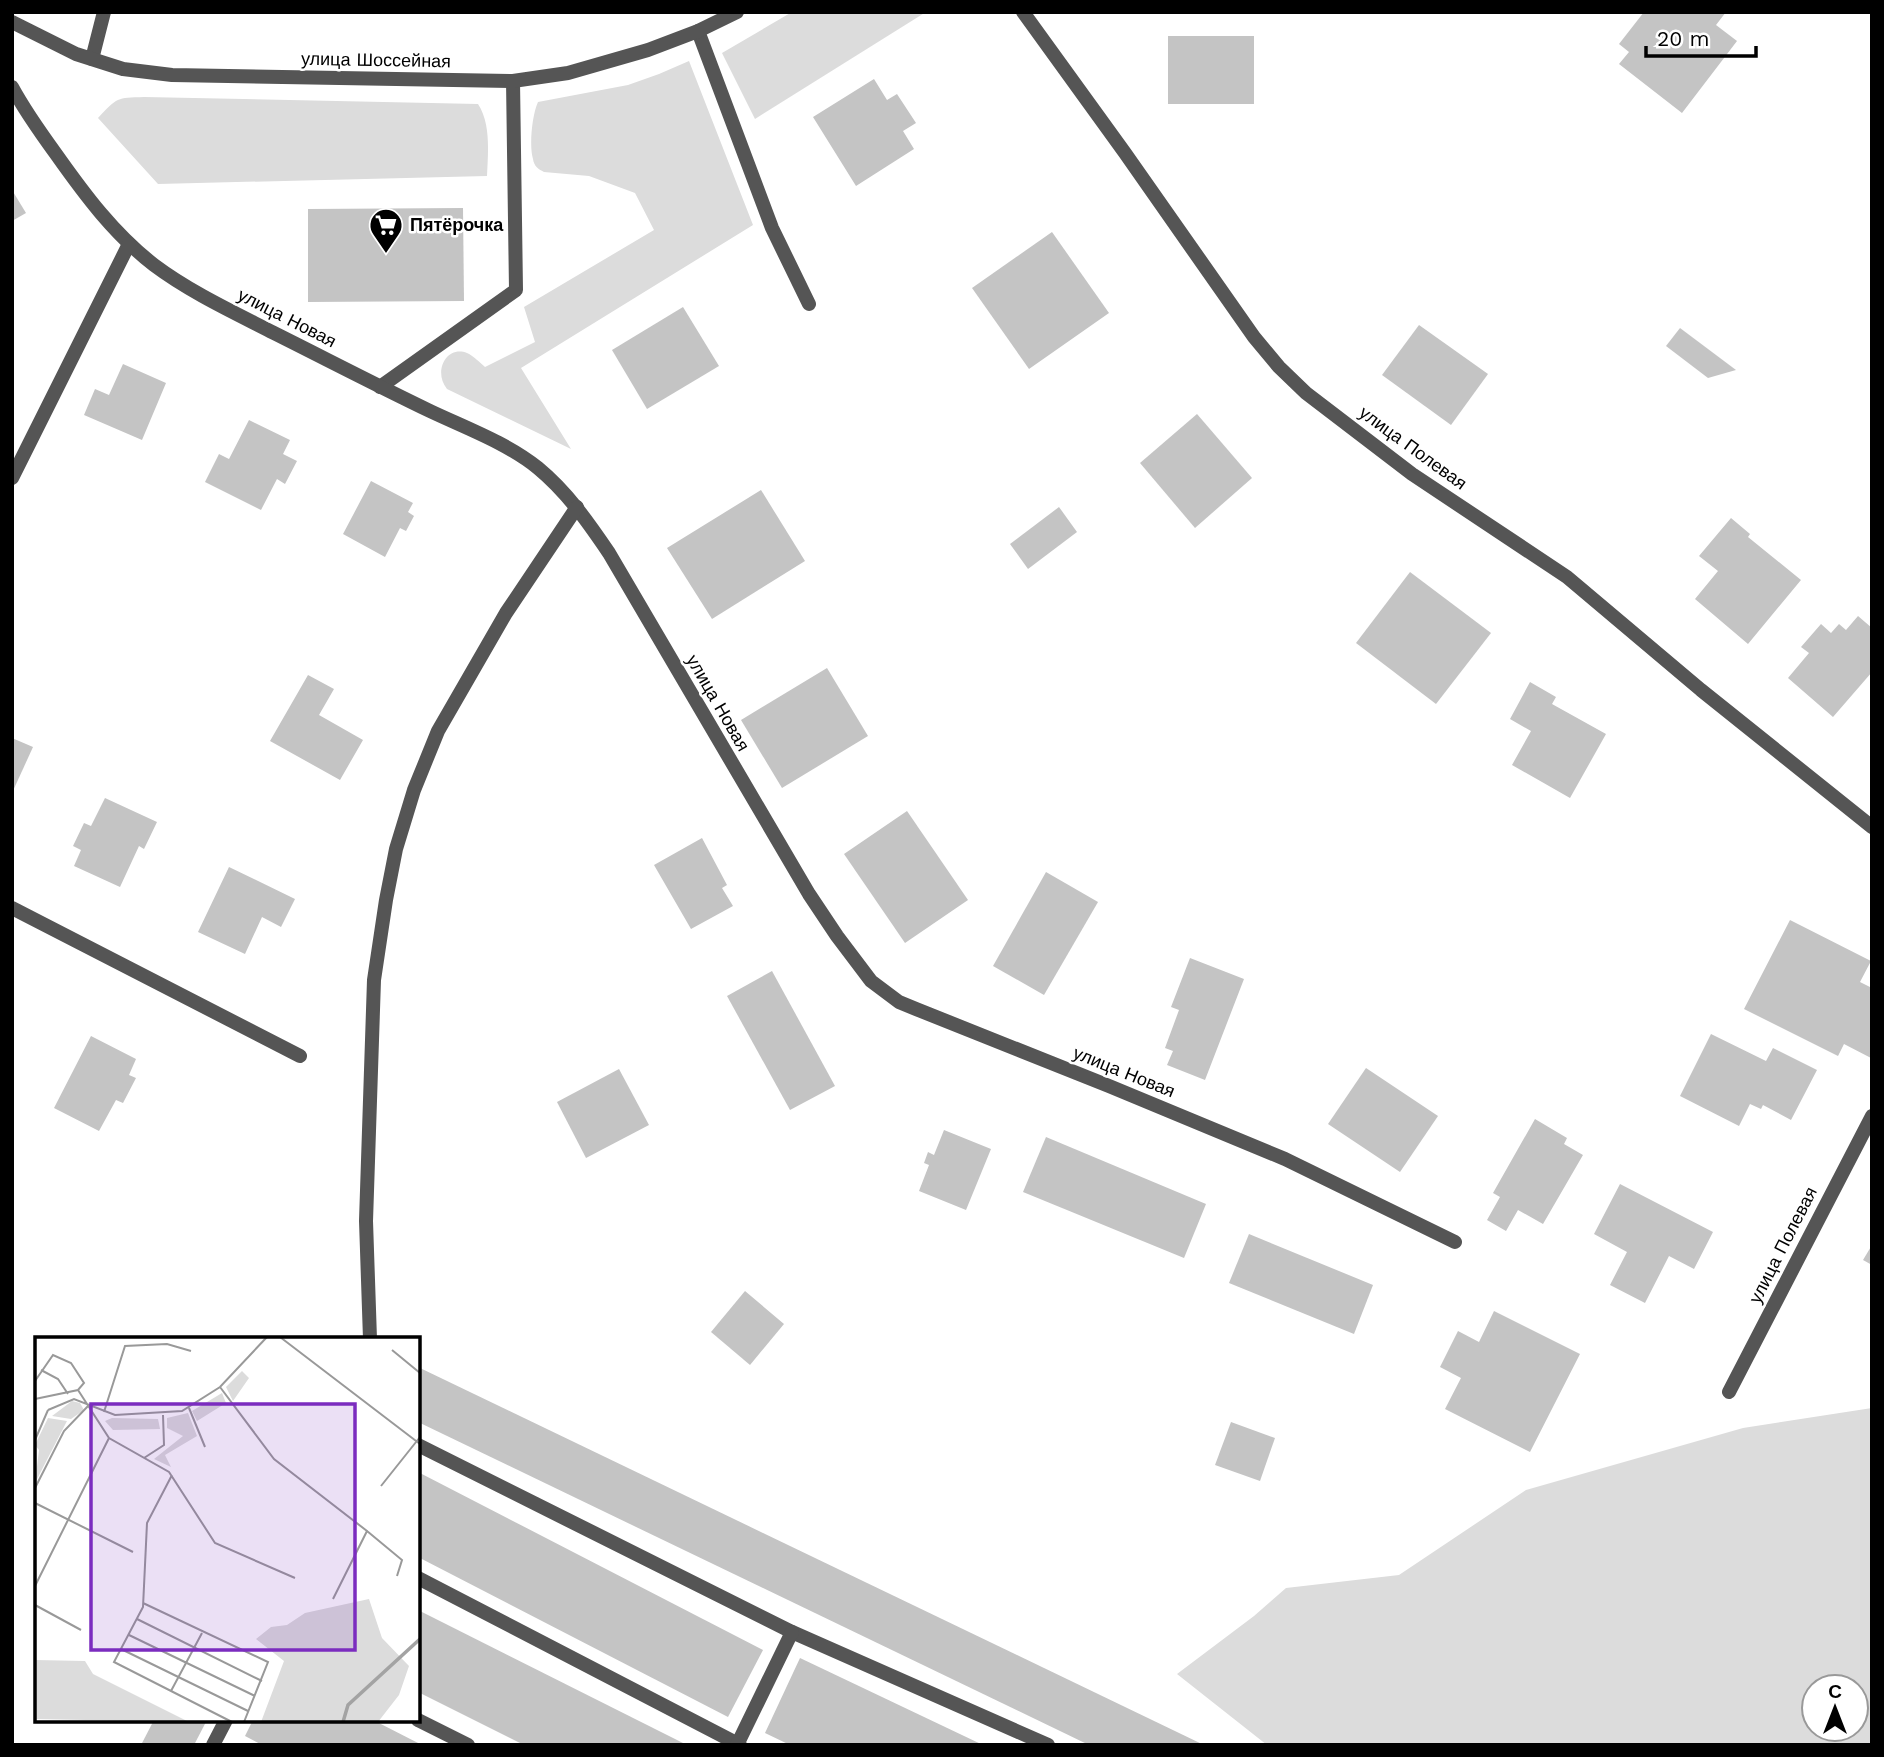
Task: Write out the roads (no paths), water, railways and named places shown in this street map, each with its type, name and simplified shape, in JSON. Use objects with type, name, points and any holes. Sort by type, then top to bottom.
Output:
[{"type":"street","points":[[92,59],[104,12]]},
{"type":"street","name":"улица Шоссейная","points":[[12,22],[76,54],[124,69],[172,75],[513,81],[568,73],[648,50],[698,31],[737,12]]},
{"type":"street","name":"улица Полевая","points":[[1023,12],[1254,337],[1306,393],[1412,474],[1567,577],[1701,690],[1872,827]]},
{"type":"street","points":[[698,31],[772,228],[809,304]]},
{"type":"street","points":[[380,387],[516,290],[513,81]]},
{"type":"street","name":"улица Новая","points":[[12,87],[23,107],[101,215],[129,244],[162,270],[239,315],[508,448],[557,485],[577,507],[609,553],[809,894],[861,970],[883,992],[899,1002],[1285,1159],[1455,1242]]},
{"type":"street","points":[[12,478],[129,244]]},
{"type":"street","points":[[370,1337],[366,1221],[374,981],[396,849],[414,790],[438,731],[506,613],[577,507]]},
{"type":"street","points":[[12,908],[300,1056]]},
{"type":"street","name":"улица Полевая","points":[[1729,1392],[1872,1116]]},
{"type":"street","points":[[420,1446],[792,1632],[1048,1745]]},
{"type":"street","points":[[420,1579],[738,1744],[792,1632]]},
{"type":"street","points":[[420,1721],[468,1745]]},
{"type":"street","points":[[213,1745],[225,1722]]},
{"type":"place","name":"Пятёрочка","points":[[386,255]]}]
